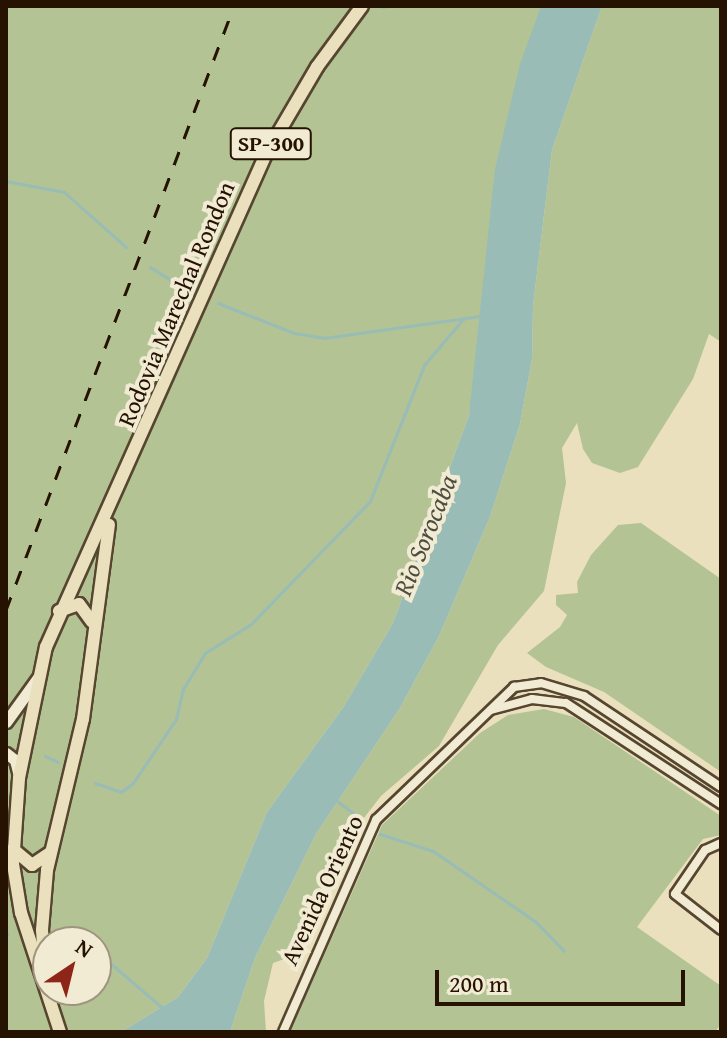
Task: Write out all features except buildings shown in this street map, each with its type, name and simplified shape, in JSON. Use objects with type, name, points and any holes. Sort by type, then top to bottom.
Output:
[{"type":"main road","name":"Rodovia Marechal Rondon","points":[[32,946],[21,913],[13,849],[19,778],[41,672],[59,611],[114,502],[266,154],[310,77],[362,6]]},
{"type":"main road","name":"Rodovia Marechal Rondon","points":[[42,926],[50,853],[79,739],[114,502]]},
{"type":"main road","points":[[59,611],[83,605],[94,626]]},
{"type":"main road","points":[[6,722],[41,672]]},
{"type":"main road","points":[[6,753],[15,760],[19,778]]},
{"type":"main road","points":[[13,849],[32,865],[50,853]]},
{"type":"main road","name":"Rodovia Marechal Rondon","points":[[52,1006],[60,1032]]},
{"type":"street","name":"Avenida Oriento","points":[[283,1032],[372,827],[514,687],[541,683],[569,689],[721,787]]},
{"type":"street","name":"Avenida Oriento","points":[[486,712],[532,699],[566,703],[721,804]]},
{"type":"street","points":[[721,843],[705,850],[675,894],[721,930]]},
{"type":"green space","points":[[6,6],[541,6],[469,415],[393,623],[344,706],[267,812],[207,958],[178,997],[121,1032],[6,1032]]},
{"type":"green space","points":[[602,6],[721,6],[721,342],[709,334],[693,379],[638,467],[620,473],[592,463],[583,449],[577,423],[562,448],[566,483],[544,591],[498,645],[439,746],[381,796],[360,823],[301,953],[273,963],[264,1001],[266,1032],[230,1032],[255,958],[316,834],[400,708],[439,636],[490,517],[520,424],[532,359],[533,306],[552,150]]},
{"type":"green space","points":[[641,523],[721,579],[721,772],[604,692],[546,667],[527,653],[560,627],[567,615],[556,605],[556,595],[578,593],[577,582],[591,555],[618,525]]},
{"type":"green space","points":[[544,709],[574,717],[721,816],[721,835],[703,839],[637,927],[721,986],[721,1024],[715,1032],[290,1032],[382,825],[480,733],[508,715]]},
{"type":"water","points":[[541,6],[602,6],[552,150],[533,306],[532,359],[520,424],[490,517],[439,636],[400,708],[316,834],[255,958],[230,1032],[121,1032],[178,997],[207,958],[267,812],[344,706],[393,623],[469,415],[495,169],[520,64]]},
{"type":"waterway","points":[[382,7],[390,6]]},
{"type":"waterway","points":[[6,181],[64,192],[126,247]]},
{"type":"waterway","points":[[150,267],[187,290]]},
{"type":"waterway","points":[[218,303],[294,333],[324,338],[487,315]]},
{"type":"waterway","points":[[95,783],[121,792],[133,783],[176,719],[183,689],[205,653],[251,624],[370,501],[424,365],[464,318]]},
{"type":"waterway","points":[[45,756],[58,762]]},
{"type":"waterway","points":[[334,799],[363,820]]},
{"type":"waterway","points":[[380,834],[433,851],[536,922],[564,951]]},
{"type":"waterway","points":[[112,965],[166,1011]]},
{"type":"railway","points":[[6,610],[234,6]]},
{"type":"water label","name":"Rio Sorocaba","points":[[425,535]]}]
